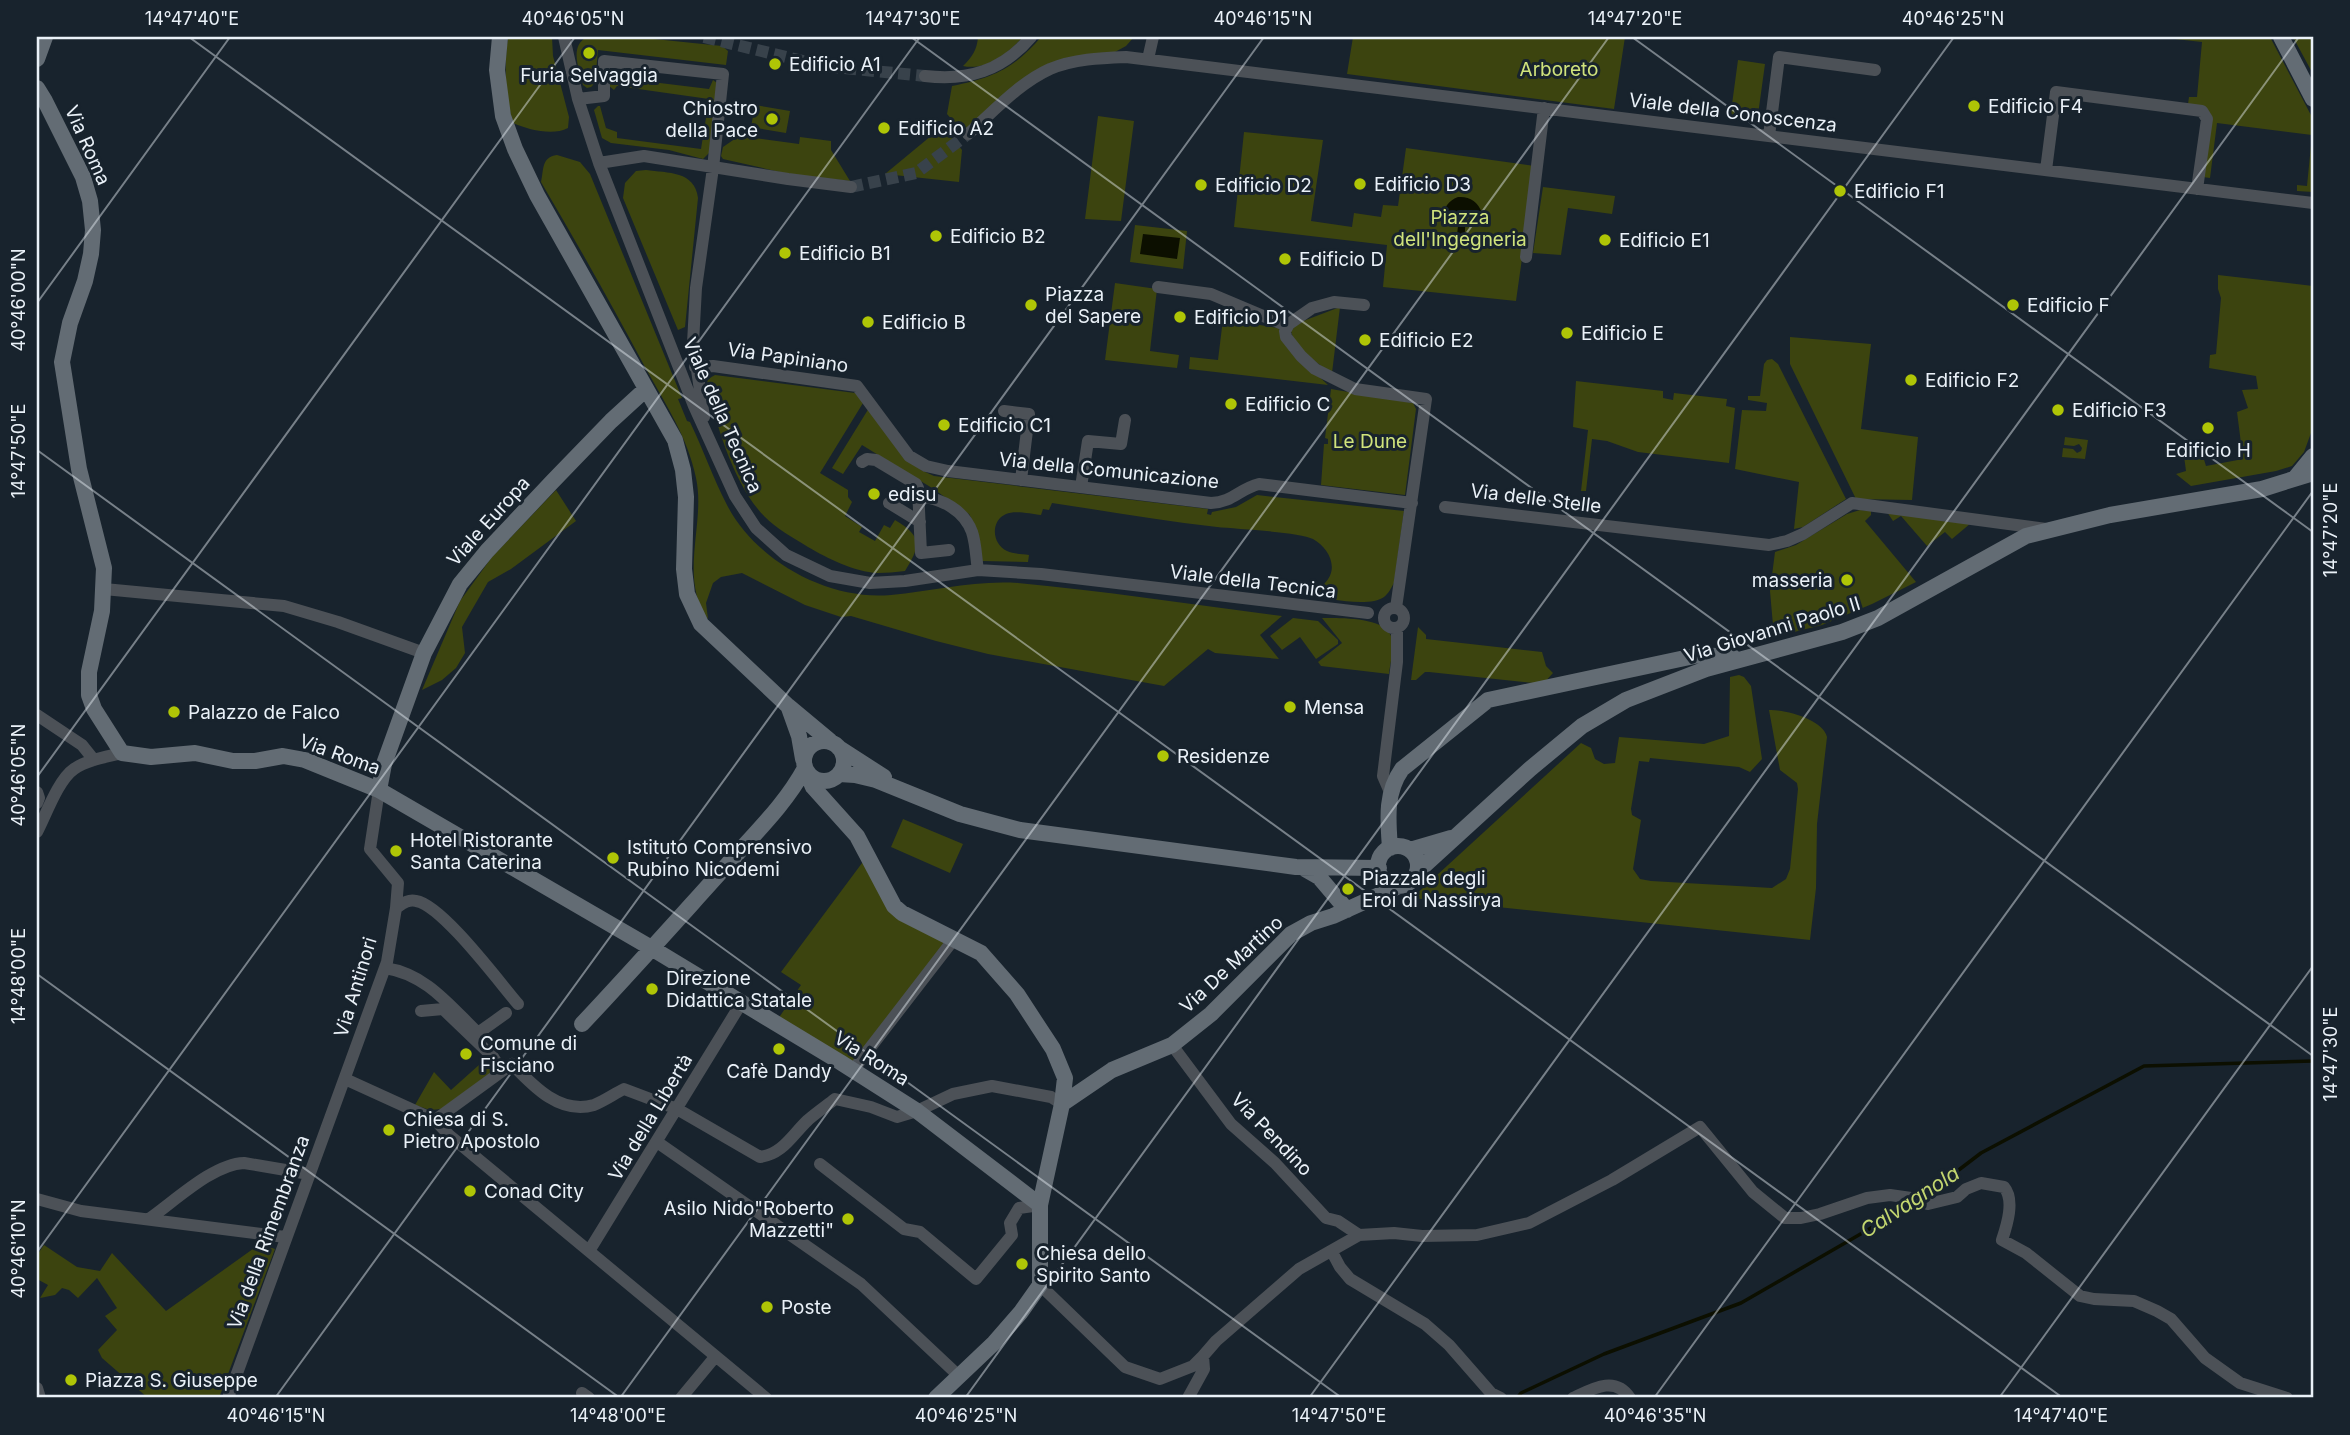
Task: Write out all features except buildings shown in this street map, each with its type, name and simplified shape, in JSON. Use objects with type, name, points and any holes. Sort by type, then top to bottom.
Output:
[{"type":"street","points":[[37,59],[45,37]]},
{"type":"street","points":[[500,37],[497,70],[503,116],[515,149],[537,195],[674,440],[684,470],[684,569],[687,594],[701,624],[835,745],[903,791]]},
{"type":"street","name":"Viale della Tecnica","points":[[564,37],[578,99],[599,163],[694,406],[735,496],[756,528],[786,555],[831,576],[870,583],[905,581],[978,570],[1368,613],[1393,609]]},
{"type":"street","points":[[925,76],[948,78],[986,71],[1013,54],[1031,37]]},
{"type":"street","points":[[1148,59],[1153,37]]},
{"type":"street","points":[[2281,37],[2313,99]]},
{"type":"street","name":"Viale della Conoscenza","points":[[968,134],[1026,84],[1049,70],[1094,58],[1126,57],[2313,203]]},
{"type":"street","points":[[1769,136],[1779,57],[1875,70]]},
{"type":"street","points":[[578,99],[604,96],[604,61],[723,74],[696,288],[693,344],[706,431]]},
{"type":"street","name":"Via Roma","points":[[37,88],[83,177],[90,201],[93,230],[91,254],[85,281],[70,323],[62,362],[79,468],[104,568],[102,611],[89,672],[89,695],[94,709],[122,753],[151,757],[195,753],[233,761],[255,761],[283,756],[304,760],[379,790],[653,949],[853,1070],[917,1111],[1041,1199]]},
{"type":"street","points":[[2046,170],[2056,92],[2177,106],[2202,111],[2207,119],[2197,188]]},
{"type":"street","points":[[1526,257],[1544,108]]},
{"type":"street","points":[[599,163],[644,156],[851,187]]},
{"type":"street","points":[[1158,287],[1212,294],[1287,326]]},
{"type":"street","points":[[1364,305],[1334,302],[1322,304],[1302,313],[1287,326],[1285,334],[1291,345],[1315,369],[1355,389],[1426,399],[1412,503],[1393,609],[1385,615],[1391,625],[1397,662],[1383,776],[1390,792],[1390,848]]},
{"type":"street","points":[[666,332],[680,356],[695,364]]},
{"type":"street","name":"Via Papiniano","points":[[695,364],[857,386],[869,400]]},
{"type":"street","name":"Viale Europa","points":[[379,790],[384,764],[424,653],[460,584],[552,482],[646,389]]},
{"type":"street","name":"Via della Comunicazione","points":[[869,400],[909,456],[917,463],[948,471],[1211,503],[1224,503],[1244,487],[1259,484],[1412,503]]},
{"type":"street","points":[[1004,411],[1029,414],[1021,480]]},
{"type":"street","points":[[1081,487],[1088,441],[1121,444],[1125,420]]},
{"type":"street","points":[[2294,479],[2313,456]]},
{"type":"street","points":[[862,462],[867,459],[876,460],[916,484],[920,495],[921,553],[949,550]]},
{"type":"street","name":"Via Giovanni Paolo II","points":[[1418,872],[1581,726],[1626,700],[1706,669],[1842,632],[1878,618],[2016,541],[2050,529],[2110,515],[2262,489],[2313,473]]},
{"type":"street","points":[[920,495],[946,503],[965,520],[972,532],[978,570]]},
{"type":"street","points":[[889,503],[920,522]]},
{"type":"street","name":"Via delle Stelle","points":[[1445,507],[1769,545],[1803,534],[1852,503],[2050,529]]},
{"type":"street","points":[[104,589],[284,606],[424,653]]},
{"type":"street","points":[[1391,625],[1403,624],[1405,617],[1402,611],[1393,609]]},
{"type":"street","name":"Viale della Tecnica","points":[[1368,613],[1391,625]]},
{"type":"street","points":[[1390,792],[1402,769],[1488,700],[1699,655],[1749,657]]},
{"type":"street","points":[[789,706],[813,787],[857,836],[894,906],[981,953],[1017,994],[1053,1049],[1065,1078],[1062,1104],[1041,1199],[1040,1285],[994,1343],[936,1398]]},
{"type":"street","points":[[37,715],[82,745],[94,760]]},
{"type":"street","points":[[582,1024],[653,949],[768,819],[796,784],[805,767],[806,750],[823,740],[835,745],[844,757],[843,768],[837,775],[832,797],[837,812]]},
{"type":"street","points":[[37,832],[66,775],[76,767],[122,753]]},
{"type":"street","points":[[805,767],[822,781],[837,775],[855,775],[876,780],[960,814],[1020,830],[1309,870],[1319,877],[1347,910]]},
{"type":"street","name":"Via Antinori","points":[[345,1079],[385,968],[396,908],[398,883],[370,849],[379,790]]},
{"type":"street","points":[[37,792],[37,803]]},
{"type":"street","name":"Via Giovanni Paolo II","points":[[1410,850],[1455,837]]},
{"type":"street","points":[[1401,846],[1410,850],[1417,859],[1418,872],[1410,882],[1399,886],[1388,883],[1383,879],[1379,868],[1381,856],[1390,848],[1401,846]]},
{"type":"street","points":[[1296,867],[1379,868]]},
{"type":"street","name":"Via De Martino","points":[[1062,1104],[1112,1070],[1172,1045],[1211,1014],[1291,934],[1399,886]]},
{"type":"street","points":[[396,908],[409,901],[418,901],[436,912],[518,1004]]},
{"type":"street","points":[[853,1070],[954,939]]},
{"type":"street","points":[[385,968],[404,971],[426,983],[478,1033],[506,1013]]},
{"type":"street","name":"Via della Libertà","points":[[589,1251],[742,1002]]},
{"type":"street","points":[[421,1012],[443,1009],[493,1057],[502,1070]]},
{"type":"street","name":"Via Pendino","points":[[1172,1045],[1231,1124],[1275,1163],[1326,1218],[1338,1221],[1359,1235]]},
{"type":"street","points":[[435,1120],[512,1064],[548,1097],[570,1107],[593,1105],[624,1089],[677,1109],[760,1157],[773,1155],[807,1121],[835,1099],[871,1107],[897,1117],[953,1094],[992,1086],[1051,1097],[1062,1104]]},
{"type":"street","points":[[345,1079],[435,1120],[766,1398]]},
{"type":"street","name":"Via della Rimembranza","points":[[228,1398],[345,1079]]},
{"type":"street","points":[[1040,1285],[1125,1367],[1160,1380],[1193,1366],[1298,1269],[1359,1235],[1477,1235],[1529,1223],[1601,1185],[1700,1127],[1753,1192],[1785,1218],[1820,1214],[1867,1198],[1890,1195],[1911,1198],[1928,1205],[1957,1197],[1966,1189],[1981,1183],[2004,1186],[2008,1192],[2009,1211],[2003,1240],[2026,1253],[2080,1296],[2134,1301],[2157,1311],[2171,1320],[2205,1358],[2240,1383],[2287,1398]]},
{"type":"street","points":[[657,1142],[861,1284],[960,1377]]},
{"type":"street","points":[[149,1219],[217,1170],[230,1165],[244,1163],[309,1174]]},
{"type":"street","points":[[820,1164],[904,1229],[920,1232],[976,1279],[1012,1236],[1010,1223],[1019,1208],[1041,1199]]},
{"type":"street","points":[[37,1199],[81,1211],[285,1237]]},
{"type":"street","points":[[1332,1252],[1350,1279],[1424,1324],[1448,1345],[1491,1393],[1501,1398]]},
{"type":"street","points":[[1188,1398],[1204,1369],[1203,1356]]},
{"type":"street","points":[[681,1398],[715,1357]]},
{"type":"street","points":[[1573,1398],[1598,1386],[1614,1385],[1626,1392],[1630,1398]]},
{"type":"green space","points":[[508,37],[552,37],[553,56],[569,117],[568,128],[555,132],[541,131],[513,123],[506,80]]},
{"type":"green space","points":[[587,37],[635,37],[722,46],[728,51],[726,65],[598,50],[595,83],[587,88],[583,85],[577,52],[581,41]]},
{"type":"green space","points":[[978,37],[1023,37],[1003,55],[988,63],[963,66],[974,53]]},
{"type":"green space","points":[[1041,37],[1134,37],[1126,46],[1115,52],[1061,60],[962,131],[947,114],[952,86],[1001,71],[1021,57]]},
{"type":"green space","name":"Arboreto","points":[[1353,37],[1625,37],[1614,109],[1347,74]]},
{"type":"green space","points":[[2157,37],[2270,37],[2313,119],[2313,192],[2297,191],[2297,185],[2307,186],[2312,135],[2217,123],[2210,178],[2203,177],[2210,120],[2188,104],[2189,97],[2197,97],[2202,42]]},
{"type":"green space","points":[[2293,37],[2313,37],[2313,74]]},
{"type":"green space","points":[[1738,60],[1765,64],[1757,122],[1730,119]]},
{"type":"green space","points":[[618,70],[619,78],[709,89],[713,80],[717,83],[711,151],[703,159],[669,150],[611,143],[602,138],[594,110],[598,106],[606,128],[617,132],[617,138],[701,149],[709,99],[617,86],[614,90],[605,78],[611,71]]},
{"type":"green space","points":[[755,105],[790,111],[786,133],[751,127]]},
{"type":"green space","points":[[1098,116],[1134,121],[1121,221],[1085,219]]},
{"type":"green space","points":[[943,126],[962,150],[959,182],[885,174]]},
{"type":"green space","name":"Piazza dell'Ingegneria","points":[[1244,132],[1323,140],[1311,221],[1352,227],[1354,213],[1381,217],[1383,205],[1398,206],[1406,148],[1535,166],[1516,301],[1383,287],[1387,245],[1234,227]]},
{"type":"green space","points":[[739,136],[799,144],[800,137],[831,141],[831,150],[850,181],[793,175],[723,159],[723,147]]},
{"type":"green space","points":[[557,155],[580,162],[590,174],[682,398],[678,399],[687,421],[690,422],[722,495],[740,525],[756,544],[775,560],[819,584],[867,595],[891,595],[1002,582],[1282,616],[1260,635],[1279,659],[1215,653],[1208,649],[1164,686],[988,654],[851,616],[841,617],[805,605],[742,573],[721,577],[713,583],[706,603],[708,619],[699,603],[695,586],[694,550],[698,495],[692,463],[668,407],[541,182],[546,161]]},
{"type":"green space","points":[[646,170],[686,178],[696,189],[698,198],[685,327],[678,330],[623,198],[625,183],[636,171]]},
{"type":"green space","points":[[1543,187],[1615,196],[1612,214],[1568,208],[1561,255],[1533,253]]},
{"type":"green space","points":[[1135,225],[1187,231],[1183,269],[1130,262]]},
{"type":"green space","points":[[2218,275],[2313,286],[2311,433],[2304,452],[2292,466],[2191,486],[2176,474],[2186,471],[2184,456],[2202,453],[2206,466],[2243,459],[2237,412],[2248,408],[2242,390],[2258,389],[2256,376],[2209,368],[2210,355],[2216,354],[2221,298]]},
{"type":"green space","points":[[1115,283],[1157,289],[1150,351],[1179,355],[1177,368],[1105,360]]},
{"type":"green space","points":[[1340,307],[1332,373],[1302,349],[1291,331],[1298,323]]},
{"type":"green space","points":[[1223,319],[1278,328],[1300,359],[1328,385],[1189,369],[1190,357],[1218,360]]},
{"type":"green space","points":[[1790,337],[1871,344],[1861,429],[1918,437],[1912,500],[1856,499],[1790,364]]},
{"type":"green space","points":[[1772,359],[1778,364],[1846,499],[1803,527],[1794,529],[1799,482],[1735,469],[1742,410],[1766,411],[1767,403],[1748,400],[1748,396],[1760,396],[1764,364]]},
{"type":"green space","points":[[715,375],[855,393],[861,398],[863,403],[820,473],[848,490],[848,497],[852,502],[845,516],[862,527],[859,532],[875,541],[884,525],[890,528],[895,520],[910,531],[914,536],[916,548],[905,571],[869,572],[841,564],[790,536],[764,516],[744,488],[721,435],[707,383],[708,379]]},
{"type":"green space","points":[[1576,381],[1663,391],[1663,398],[1673,400],[1674,393],[1727,399],[1726,406],[1735,408],[1729,463],[1638,452],[1607,441],[1592,439],[1586,491],[1581,491],[1588,430],[1573,427]]},
{"type":"green space","name":"Le Dune","points":[[1331,389],[1413,403],[1416,409],[1405,495],[1321,485],[1324,444],[1328,444],[1328,439],[1325,438]]},
{"type":"green space","points":[[869,408],[921,470],[934,476],[1208,509],[1207,514],[1211,515],[1212,512],[1236,507],[1257,495],[1404,511],[1394,583],[1384,597],[1368,602],[1306,595],[1324,584],[1329,578],[1332,566],[1328,553],[1313,539],[1295,534],[1196,525],[1052,503],[1049,510],[1043,509],[1041,515],[1010,513],[997,522],[995,532],[998,543],[1009,552],[1029,555],[1028,562],[982,561],[974,523],[969,514],[932,488],[862,445],[843,474],[832,468]]},
{"type":"green space","points":[[2065,437],[2088,440],[2085,459],[2062,457],[2063,448],[2073,449],[2077,453],[2082,448],[2079,444],[2064,445]]},
{"type":"green space","points":[[556,490],[576,521],[511,569],[488,582],[462,627],[465,653],[456,668],[442,680],[422,690],[460,601],[492,557]]},
{"type":"green space","points":[[1860,510],[1871,511],[1865,521],[1916,582],[1822,625],[1774,637],[1770,591],[1775,552],[1796,545],[1847,514]]},
{"type":"green space","points":[[1887,512],[1971,523],[1952,539],[1945,532],[1927,546],[1901,516],[1893,521]]},
{"type":"green space","points":[[1293,618],[1318,621],[1338,640],[1338,644],[1316,659],[1300,637],[1282,650],[1270,636]]},
{"type":"green space","points":[[1322,618],[1369,621],[1385,628],[1393,643],[1389,674],[1321,666],[1318,662],[1342,643]]},
{"type":"green space","points":[[1418,627],[1426,635],[1426,639],[1542,652],[1546,666],[1553,673],[1543,684],[1429,672],[1411,680]]},
{"type":"green space","points":[[1739,675],[1751,686],[1762,759],[1750,772],[1739,767],[1650,758],[1649,762],[1639,761],[1631,809],[1632,815],[1641,820],[1633,869],[1640,879],[1651,881],[1772,888],[1786,879],[1790,869],[1798,789],[1797,783],[1780,770],[1769,710],[1803,717],[1819,725],[1827,737],[1817,824],[1816,888],[1810,940],[1412,898],[1581,743],[1591,748],[1595,759],[1604,764],[1615,763],[1619,737],[1704,744],[1729,736],[1730,677]]},
{"type":"green space","points":[[903,819],[963,844],[950,873],[891,847]]},
{"type":"green space","points":[[865,859],[888,904],[955,942],[859,1069],[778,1019],[801,985],[781,972]]},
{"type":"green space","points":[[489,1056],[497,1068],[442,1109],[430,1110],[415,1105],[434,1072],[451,1090]]},
{"type":"green space","points":[[260,1244],[275,1249],[219,1398],[148,1398],[102,1358],[98,1350],[117,1330],[105,1316],[117,1308],[97,1278],[78,1298],[62,1288],[55,1295],[40,1298],[48,1285],[37,1279],[37,1255],[44,1245],[77,1267],[100,1271],[112,1253],[166,1311]]},
{"type":"shaded area","points":[[1458,197],[1473,200],[1482,213],[1466,215],[1464,244],[1456,245],[1459,216],[1444,217],[1447,205]]},
{"type":"shaded area","points":[[1143,234],[1180,238],[1177,259],[1140,254]]},
{"type":"waterway","name":"Calvagnola","points":[[1922,1198],[1981,1153],[2144,1066],[2313,1061]]},
{"type":"waterway","name":"Calvagnola","points":[[1517,1398],[1521,1393],[1604,1354],[1741,1303],[1916,1202]]},
{"type":"tunnel","points":[[704,37],[823,66],[925,76]]},
{"type":"tunnel","points":[[851,187],[916,173],[968,134]]},
{"type":"place","name":"Furia Selvaggia","points":[[589,53]]},
{"type":"place","name":"Edificio A1","points":[[775,64]]},
{"type":"place","name":"Edificio F4","points":[[1974,106]]},
{"type":"place","name":"Chiostro della Pace","points":[[772,119]]},
{"type":"place","name":"Edificio A2","points":[[884,128]]},
{"type":"place","name":"Edificio D3","points":[[1360,184]]},
{"type":"place","name":"Edificio D2","points":[[1201,185]]},
{"type":"place","name":"Edificio F1","points":[[1840,191]]},
{"type":"place","name":"Edificio B2","points":[[936,236]]},
{"type":"place","name":"Edificio E1","points":[[1605,240]]},
{"type":"place","name":"Edificio B1","points":[[785,253]]},
{"type":"place","name":"Edificio D","points":[[1285,259]]},
{"type":"place","name":"Piazza del Sapere","points":[[1031,305]]},
{"type":"place","name":"Edificio F","points":[[2013,305]]},
{"type":"place","name":"Edificio D1","points":[[1180,317]]},
{"type":"place","name":"Edificio B","points":[[868,322]]},
{"type":"place","name":"Edificio E","points":[[1567,333]]},
{"type":"place","name":"Edificio E2","points":[[1365,340]]},
{"type":"place","name":"Edificio F2","points":[[1911,380]]},
{"type":"place","name":"Edificio C","points":[[1231,404]]},
{"type":"place","name":"Edificio F3","points":[[2058,410]]},
{"type":"place","name":"Edificio C1","points":[[944,425]]},
{"type":"place","name":"Edificio H","points":[[2208,428]]},
{"type":"place","name":"edisu","points":[[874,494]]},
{"type":"place","name":"masseria","points":[[1847,580]]},
{"type":"place","name":"Mensa","points":[[1290,707]]},
{"type":"place","name":"Palazzo de Falco","points":[[174,712]]},
{"type":"place","name":"Residenze","points":[[1163,756]]},
{"type":"place","name":"Hotel Ristorante Santa Caterina","points":[[396,851]]},
{"type":"place","name":"Istituto Comprensivo Rubino Nicodemi","points":[[613,858]]},
{"type":"place","name":"Piazzale degli Eroi di Nassirya","points":[[1348,889]]},
{"type":"place","name":"Direzione Didattica Statale","points":[[652,989]]},
{"type":"place","name":"Cafè Dandy","points":[[779,1049]]},
{"type":"place","name":"Comune di Fisciano","points":[[466,1054]]},
{"type":"place","name":"Chiesa di S. Pietro Apostolo","points":[[389,1130]]},
{"type":"place","name":"Conad City","points":[[470,1191]]},
{"type":"place","name":"Asilo Nido\"Roberto Mazzetti\"","points":[[848,1219]]},
{"type":"place","name":"Chiesa dello Spirito Santo","points":[[1022,1264]]},
{"type":"place","name":"Poste","points":[[767,1307]]},
{"type":"place","name":"Piazza S. Giuseppe","points":[[71,1380]]}]
